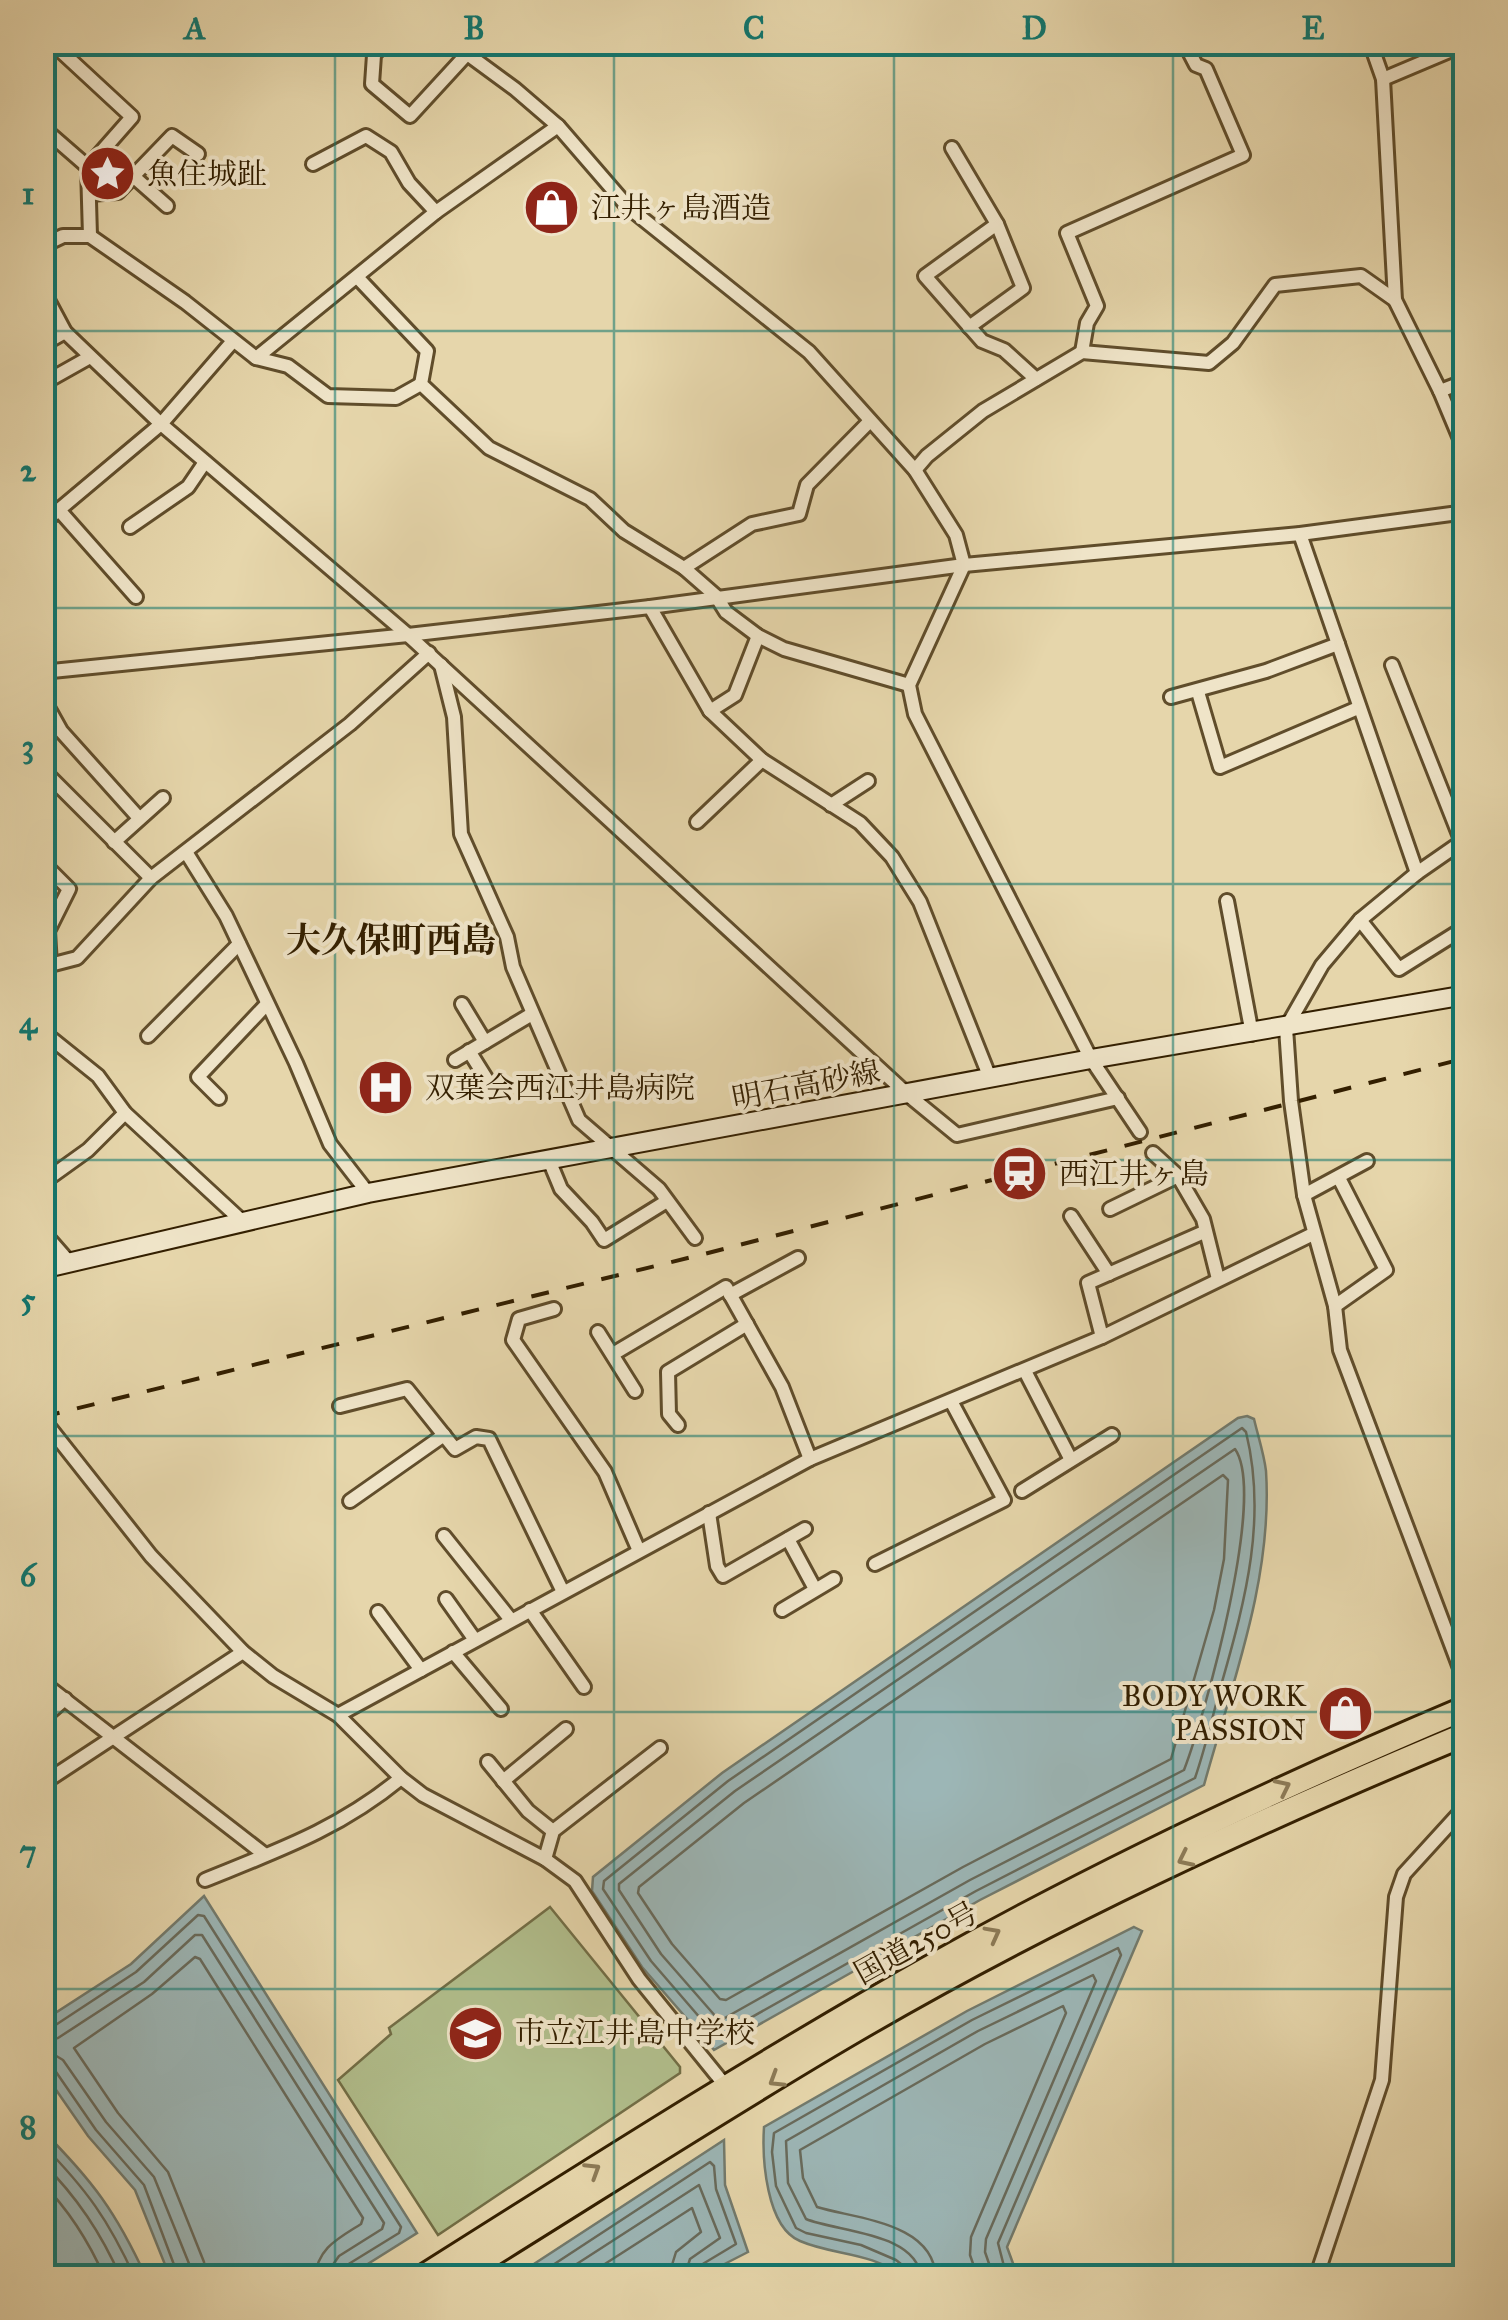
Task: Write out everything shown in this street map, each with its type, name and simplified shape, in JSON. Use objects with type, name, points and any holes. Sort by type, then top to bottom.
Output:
[{"type":"highway","name":"国道250号","points":[[454,2278],[941,1961],[1314,1772],[1466,1708]]},
{"type":"highway","name":"国道250号","points":[[421,2278],[732,2095],[1009,1946],[1304,1801],[1466,1734]]},
{"type":"main road","name":"明石高砂線","points":[[42,1269],[368,1193],[1092,1059],[1466,995]]},
{"type":"street","points":[[51,42],[132,118],[88,167]]},
{"type":"street","points":[[385,42],[374,55],[372,84],[410,116],[467,54]]},
{"type":"street","points":[[450,42],[515,88],[558,126],[628,207],[809,352],[915,470],[956,535],[964,565],[909,685],[915,714],[1092,1059],[1140,1132]]},
{"type":"street","points":[[1082,352],[1087,323],[1098,306],[1067,234],[1242,155],[1206,69],[1196,65],[1184,42]]},
{"type":"street","points":[[1370,42],[1383,79],[1395,300],[1466,453]]},
{"type":"street","points":[[1383,79],[1466,44]]},
{"type":"street","points":[[256,358],[436,212],[558,126]]},
{"type":"street","points":[[42,128],[88,167],[90,236]]},
{"type":"street","points":[[90,194],[118,192],[172,136],[198,154]]},
{"type":"street","points":[[314,164],[366,136],[391,152],[408,183],[436,212]]},
{"type":"street","points":[[952,148],[997,224],[1023,288],[969,327]]},
{"type":"street","points":[[133,176],[167,206]]},
{"type":"street","points":[[997,224],[925,276],[982,341],[1004,350],[1036,379]]},
{"type":"street","points":[[42,246],[64,236],[90,236],[185,302],[256,358],[288,366],[328,396],[396,398],[422,384]]},
{"type":"street","points":[[915,470],[983,410],[1082,352],[1210,363],[1233,343],[1274,285],[1361,276],[1395,300]]},
{"type":"street","points":[[358,278],[427,352],[422,384]]},
{"type":"street","points":[[42,289],[65,332],[161,424],[429,653],[907,1094],[957,1135],[1118,1098]]},
{"type":"street","points":[[42,345],[65,332]]},
{"type":"street","points":[[42,524],[161,424],[232,341]]},
{"type":"street","points":[[42,384],[90,356]]},
{"type":"street","points":[[1440,391],[1466,381]]},
{"type":"street","points":[[422,384],[489,448],[590,499],[624,531],[684,568],[716,596],[726,612],[758,636],[784,650],[909,685]]},
{"type":"street","points":[[684,568],[752,524],[800,514],[807,484],[870,420]]},
{"type":"street","points":[[130,527],[188,487],[205,462]]},
{"type":"street","points":[[59,510],[136,597]]},
{"type":"street","points":[[42,672],[408,635],[964,565],[1300,534],[1466,512]]},
{"type":"street","points":[[1300,534],[1417,873]]},
{"type":"street","points":[[650,607],[710,710],[762,760],[860,823],[892,857],[920,902],[990,1078]]},
{"type":"street","points":[[1466,631],[1466,649]]},
{"type":"street","points":[[710,710],[735,696],[758,636]]},
{"type":"street","points":[[1171,698],[1338,644]]},
{"type":"street","points":[[42,862],[69,889],[48,931],[46,970],[77,958],[150,878],[350,724],[429,653]]},
{"type":"street","points":[[441,665],[454,717],[460,834],[507,937],[513,967],[532,1014],[579,1120],[658,1190],[695,1238]]},
{"type":"street","points":[[1392,665],[1464,841],[1360,920],[1322,964],[1286,1028],[1304,1195],[1335,1306],[1340,1350],[1466,1684]]},
{"type":"street","points":[[1198,692],[1220,766],[1358,708]]},
{"type":"street","points":[[42,698],[61,731],[139,818]]},
{"type":"street","points":[[697,822],[762,760]]},
{"type":"street","points":[[45,772],[150,878]]},
{"type":"street","points":[[831,805],[868,782]]},
{"type":"street","points":[[114,842],[163,798]]},
{"type":"street","points":[[186,852],[239,944],[330,1144],[368,1193]]},
{"type":"street","points":[[1227,901],[1252,1034]]},
{"type":"street","points":[[1360,920],[1399,969],[1466,926]]},
{"type":"street","points":[[148,1036],[239,944]]},
{"type":"street","points":[[462,1004],[485,1042]]},
{"type":"street","points":[[219,1098],[198,1077],[266,1005]]},
{"type":"street","points":[[454,1060],[532,1014]]},
{"type":"street","points":[[42,1031],[98,1076],[126,1113],[243,1222]]},
{"type":"street","points":[[469,1051],[494,1091]]},
{"type":"street","points":[[42,1183],[88,1150],[126,1113]]},
{"type":"street","points":[[1154,1152],[1178,1176],[1203,1219],[1218,1278]]},
{"type":"street","points":[[548,1160],[561,1189],[604,1240],[667,1201]]},
{"type":"street","points":[[1304,1195],[1368,1161]]},
{"type":"street","points":[[1110,1209],[1178,1176]]},
{"type":"street","points":[[1335,1306],[1386,1270],[1339,1178]]},
{"type":"street","points":[[1070,1216],[1109,1274]]},
{"type":"street","points":[[42,1231],[70,1263]]},
{"type":"street","points":[[1102,1337],[1088,1283],[1204,1232]]},
{"type":"street","points":[[338,1715],[810,1458],[1102,1337],[1313,1234]]},
{"type":"street","points":[[730,1295],[798,1258]]},
{"type":"street","points":[[613,1354],[726,1287],[782,1387],[810,1458]]},
{"type":"street","points":[[554,1309],[519,1320],[513,1340],[605,1472],[639,1550]]},
{"type":"street","points":[[678,1425],[669,1414],[668,1372],[747,1324]]},
{"type":"street","points":[[598,1332],[635,1391]]},
{"type":"street","points":[[1024,1371],[1070,1458]]},
{"type":"street","points":[[340,1406],[407,1389],[455,1448],[476,1438],[489,1439],[563,1592]]},
{"type":"street","points":[[875,1564],[1004,1500],[951,1402]]},
{"type":"street","points":[[42,1418],[150,1556],[243,1652],[273,1676],[338,1715],[423,1795],[545,1860],[575,1881],[639,1979],[732,2095]]},
{"type":"street","points":[[350,1501],[444,1435]]},
{"type":"street","points":[[1022,1492],[1070,1458],[1112,1435]]},
{"type":"street","points":[[709,1513],[717,1566],[723,1576],[805,1529]]},
{"type":"street","points":[[444,1536],[511,1620]]},
{"type":"street","points":[[788,1539],[815,1589]]},
{"type":"street","points":[[782,1610],[834,1579]]},
{"type":"street","points":[[446,1599],[475,1640]]},
{"type":"street","points":[[530,1610],[584,1687]]},
{"type":"street","points":[[378,1612],[421,1670]]},
{"type":"street","points":[[46,1774],[115,1736],[243,1652]]},
{"type":"street","points":[[454,1652],[501,1708]]},
{"type":"street","points":[[42,1682],[264,1854]]},
{"type":"street","points":[[42,1719],[64,1699]]},
{"type":"street","points":[[503,1780],[566,1729]]},
{"type":"street","points":[[545,1860],[553,1831],[660,1748]]},
{"type":"street","points":[[488,1762],[528,1811],[553,1831]]},
{"type":"street","points":[[205,1880],[319,1834],[364,1808],[401,1778]]},
{"type":"street","points":[[1316,2278],[1382,2080],[1396,1897],[1404,1874],[1466,1806]]},
{"type":"green space","points":[[550,1907],[680,2067],[680,2073],[438,2235],[338,2080],[391,2034],[389,2028]]},
{"type":"water","points":[[1238,1418],[1254,1419],[1266,1471],[1263,1551],[1248,1630],[1204,1785],[980,1900],[714,2050],[642,1967],[592,1891],[593,1877],[722,1773]]},
{"type":"water","points":[[204,1896],[417,2233],[347,2277],[170,2277],[135,2190],[88,2136],[45,2074],[43,2021],[131,1964]]},
{"type":"water","points":[[1134,1927],[1142,1931],[1007,2247],[1018,2277],[903,2277],[878,2263],[813,2246],[789,2233],[780,2222],[768,2190],[764,2127],[967,2011]]},
{"type":"water","points":[[42,2130],[102,2198],[146,2277],[43,2277]]},
{"type":"water","points":[[724,2140],[725,2185],[748,2252],[699,2277],[514,2277]]},
{"type":"railway","points":[[42,1417],[704,1254],[1466,1058]]},
{"type":"place","name":"魚住城趾","points":[[108,174]]},
{"type":"place","name":"江井ヶ島酒造","points":[[552,208]]},
{"type":"place","name":"双葉会西江井島病院","points":[[386,1088]]},
{"type":"place","name":"西江井ヶ島","points":[[1020,1174]]},
{"type":"place","name":"BODY WORK PASSION","points":[[1345,1713]]},
{"type":"place","name":"市立江井島中学校","points":[[476,2033]]},
{"type":"district","name":"大久保町西島","points":[[391,940]]}]
